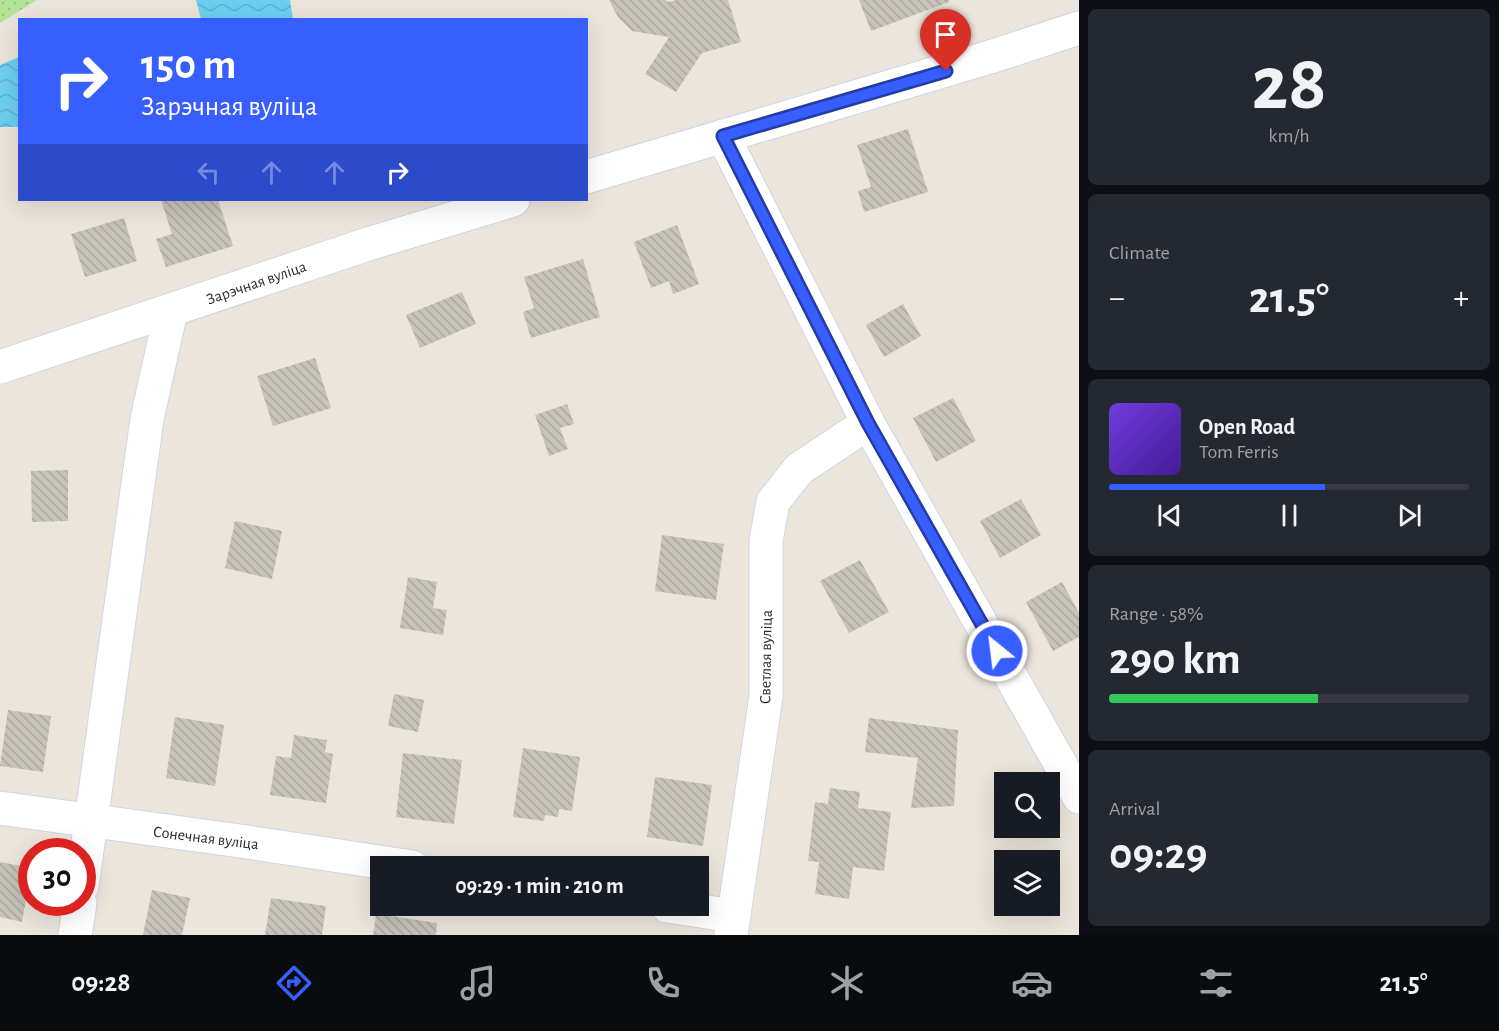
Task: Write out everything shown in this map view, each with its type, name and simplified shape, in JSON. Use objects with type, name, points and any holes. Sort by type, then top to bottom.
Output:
[{"type":"street","points":[[588,176],[990,57],[1079,28]]},
{"type":"street","points":[[723,136],[868,423],[1079,796]]},
{"type":"street","name":"Зарэчная вуліца","points":[[0,367],[368,244],[510,201]]},
{"type":"street","points":[[90,838],[147,419],[171,311]]},
{"type":"street","name":"Светлая вуліца","points":[[733,926],[766,696],[766,541],[773,502],[799,468],[868,423]]},
{"type":"street","name":"Сонечная вуліца","points":[[0,808],[370,861]]},
{"type":"street","points":[[75,935],[78,916]]},
{"type":"street","points":[[700,916],[733,926]]},
{"type":"green space","points":[[0,0],[37,0],[0,23]]},
{"type":"water","points":[[196,0],[290,0],[293,18],[201,18]]},
{"type":"water","points":[[18,57],[18,127],[0,127],[0,65]]},
{"type":"building","points":[[609,0],[665,0],[668,2],[728,0],[741,42],[702,53],[676,92],[645,74],[669,37],[632,31],[618,17]]},
{"type":"building","points":[[859,0],[949,0],[949,2],[871,31]]},
{"type":"building","points":[[908,129],[928,192],[864,212],[858,191],[871,187],[857,145]]},
{"type":"building","points":[[161,201],[218,201],[233,246],[166,267],[156,239],[172,234]]},
{"type":"building","points":[[124,218],[137,261],[85,277],[71,234]]},
{"type":"building","points":[[677,225],[699,284],[673,294],[669,281],[651,288],[634,242]]},
{"type":"building","points":[[583,259],[600,317],[531,338],[523,312],[534,308],[524,277]]},
{"type":"building","points":[[462,292],[476,324],[420,348],[406,315]]},
{"type":"building","points":[[903,304],[921,336],[884,357],[866,325]]},
{"type":"building","points":[[315,358],[331,408],[273,426],[257,376]]},
{"type":"building","points":[[953,398],[976,441],[936,462],[913,418]]},
{"type":"building","points":[[567,404],[574,424],[560,428],[568,449],[549,456],[535,415]]},
{"type":"building","points":[[68,470],[68,521],[32,522],[31,471]]},
{"type":"building","points":[[1021,499],[1041,535],[1000,558],[980,521]]},
{"type":"building","points":[[235,521],[282,531],[272,579],[225,568]]},
{"type":"building","points":[[662,535],[724,544],[716,600],[655,591]]},
{"type":"building","points":[[860,560],[889,612],[849,633],[820,581]]},
{"type":"building","points":[[408,577],[437,582],[433,608],[447,610],[443,635],[400,628]]},
{"type":"building","points":[[1062,582],[1079,613],[1079,637],[1053,651],[1026,602]]},
{"type":"building","points":[[394,694],[424,700],[418,732],[388,726]]},
{"type":"building","points":[[8,710],[51,716],[43,772],[0,766]]},
{"type":"building","points":[[175,717],[224,725],[215,786],[166,778]]},
{"type":"building","points":[[869,718],[958,730],[954,806],[911,808],[918,758],[865,752]]},
{"type":"building","points":[[294,735],[327,740],[325,752],[333,754],[326,803],[270,795],[276,756],[291,758]]},
{"type":"building","points":[[523,748],[580,757],[572,811],[559,809],[558,817],[545,815],[544,821],[513,817]]},
{"type":"building","points":[[403,753],[462,760],[454,824],[396,817]]},
{"type":"building","points":[[655,777],[712,785],[703,846],[647,837]]},
{"type":"building","points":[[830,788],[860,792],[858,808],[891,812],[884,871],[853,867],[849,899],[815,894],[819,862],[808,861],[815,802],[828,804]]},
{"type":"building","points":[[0,862],[18,865],[18,916],[23,916],[22,922],[0,917]]},
{"type":"building","points":[[152,890],[190,898],[182,935],[143,935]]},
{"type":"building","points":[[271,898],[326,906],[322,935],[265,935]]},
{"type":"building","points":[[376,916],[437,923],[436,935],[373,935]]},
{"type":"route","points":[[946,71],[723,136],[868,423],[997,651]]}]
